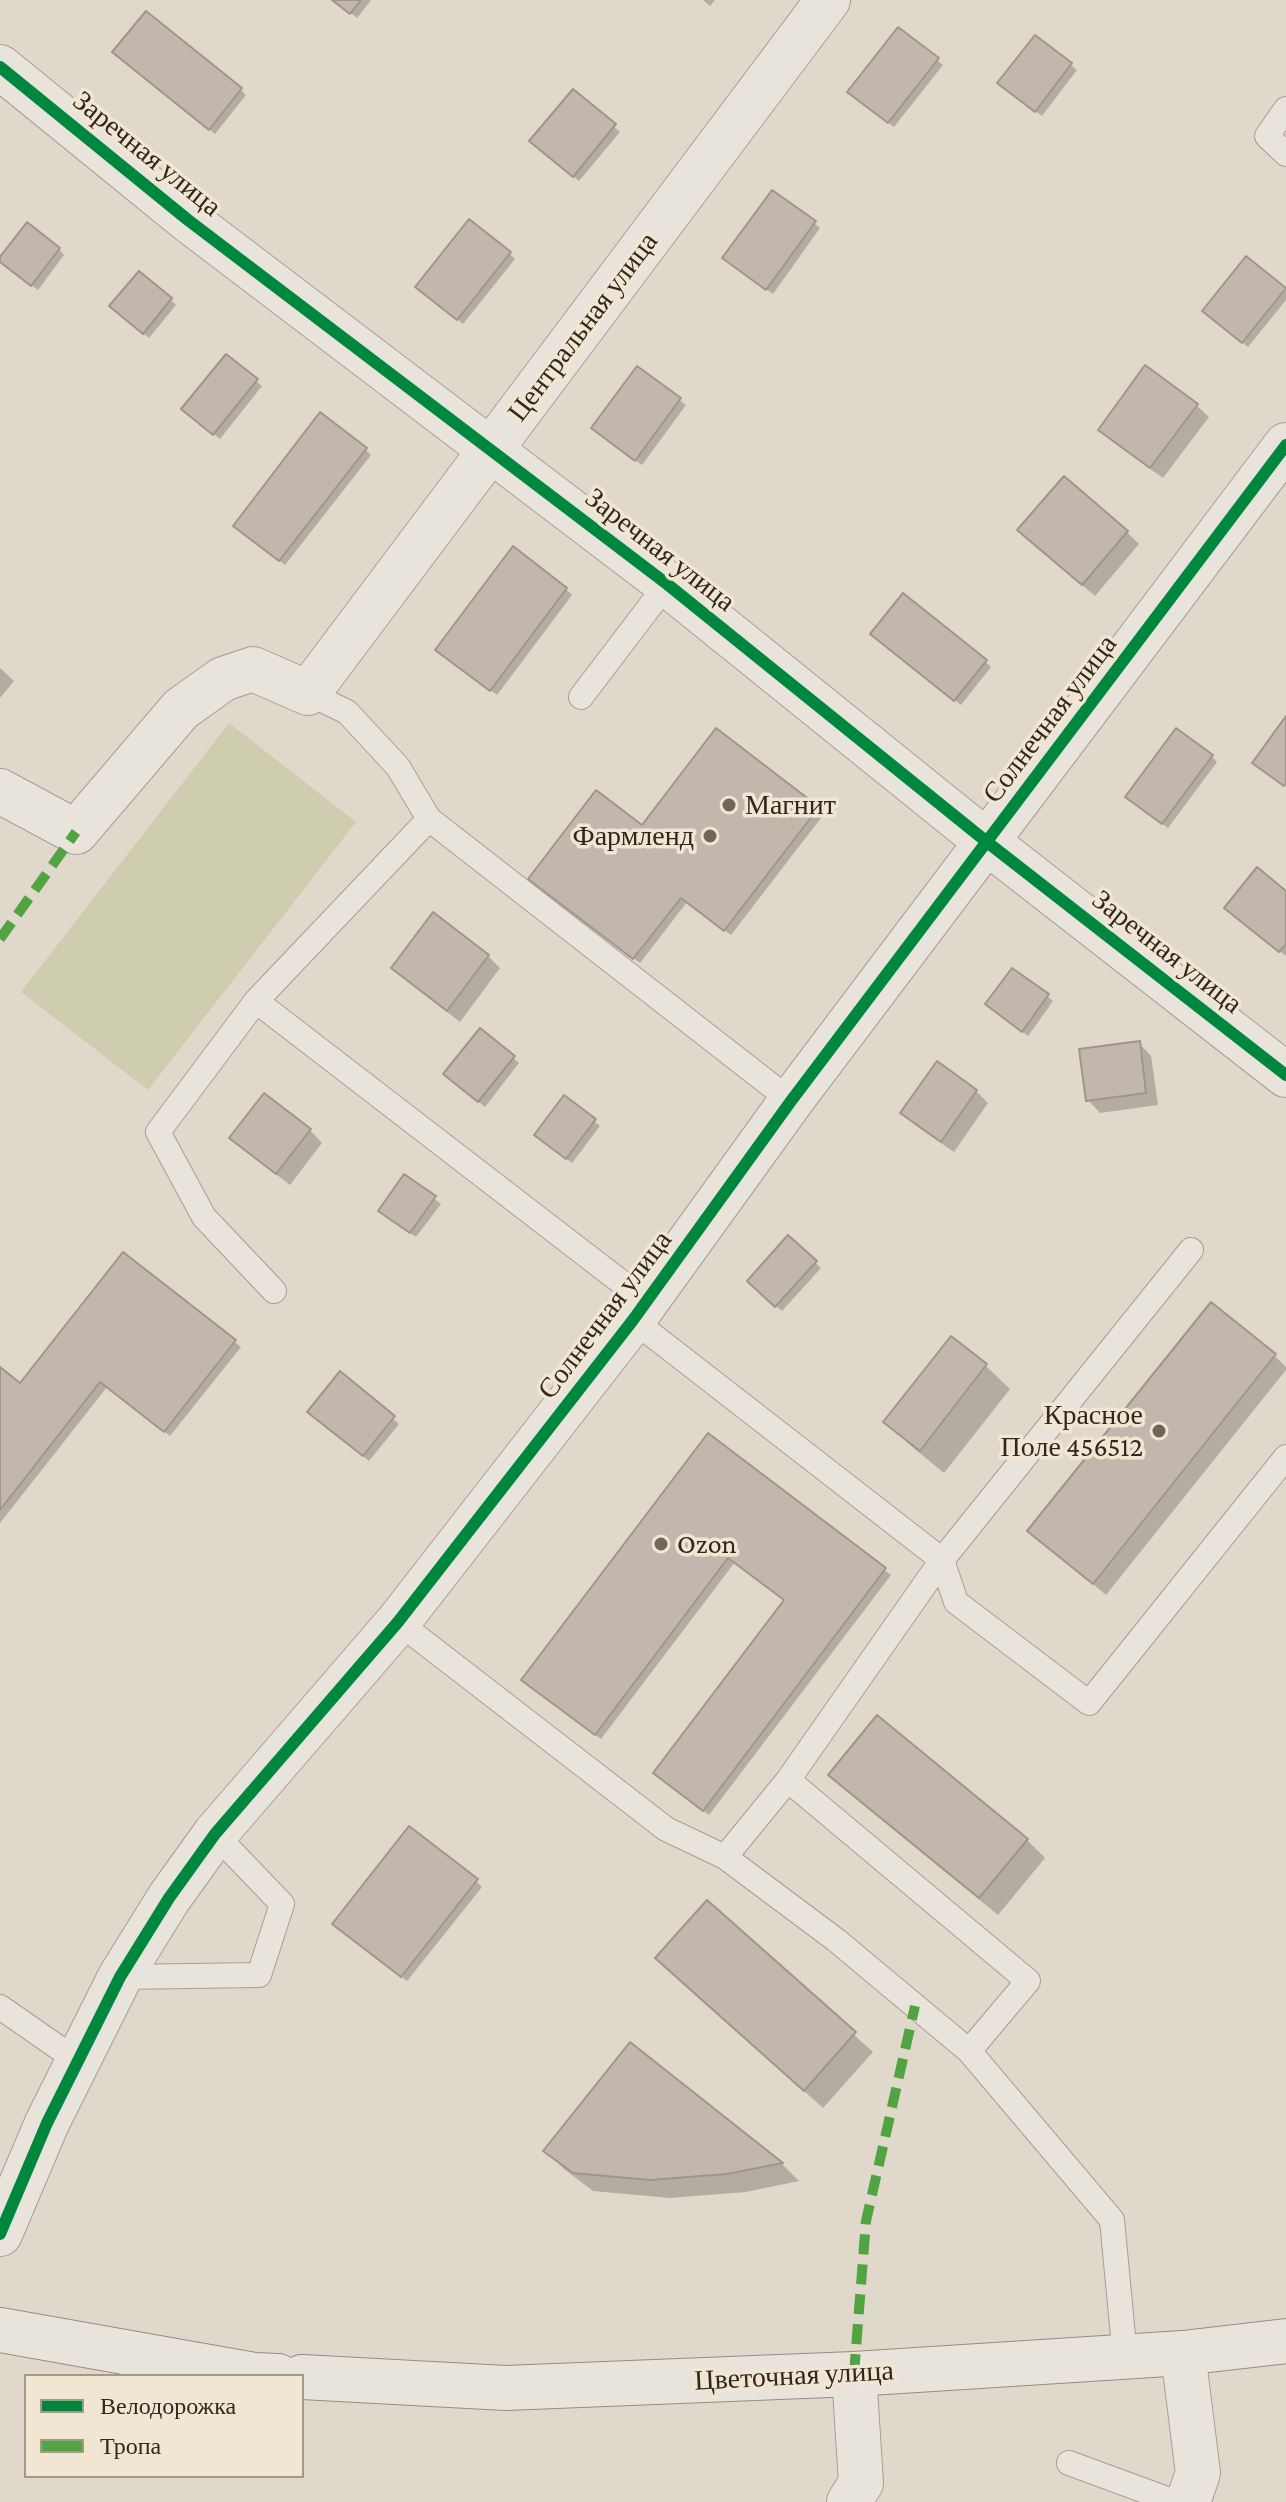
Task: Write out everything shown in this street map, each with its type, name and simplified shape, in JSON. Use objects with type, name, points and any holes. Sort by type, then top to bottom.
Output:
[{"type":"street","name":"Центральная улица","points":[[308,693],[828,0]]},
{"type":"street","name":"Заречная улица","points":[[0,67],[188,220],[667,584],[987,842],[1286,1075]]},
{"type":"street","name":"Солнечная улица","points":[[0,2234],[47,2123],[120,1977],[169,1898],[215,1834],[398,1622],[640,1311],[791,1101],[1286,445]]},
{"type":"street","points":[[0,791],[76,832],[181,709],[223,679],[253,669],[308,693]]},
{"type":"street","points":[[0,2330],[248,2374]]},
{"type":"street","name":"Цветочная улица","points":[[304,2377],[506,2388],[854,2374],[1183,2353],[1286,2341]]},
{"type":"street","points":[[1183,2353],[1198,2473],[1188,2502]]},
{"type":"street","points":[[849,2502],[861,2483],[854,2374]]},
{"type":"lane","points":[[1286,109],[1267,136],[1286,154]]},
{"type":"lane","points":[[581,697],[667,584]]},
{"type":"lane","points":[[308,693],[347,712],[398,767],[429,819],[791,1101]]},
{"type":"lane","points":[[274,1291],[204,1217],[158,1132],[256,1001],[429,819]]},
{"type":"lane","points":[[256,1001],[942,1560],[956,1602],[1089,1703],[1286,1457]]},
{"type":"lane","points":[[725,1857],[788,1780],[942,1560],[1191,1250]]},
{"type":"lane","points":[[398,1622],[666,1829],[725,1857],[836,1940],[969,2051],[1112,2220],[1125,2357]]},
{"type":"lane","points":[[788,1780],[1028,1981],[969,2051]]},
{"type":"lane","points":[[120,1977],[259,1975],[282,1904],[215,1834]]},
{"type":"lane","points":[[0,2007],[79,2062]]},
{"type":"lane","points":[[1069,2463],[1175,2502]]},
{"type":"shaded area","points":[[229,723],[356,822],[148,1090],[21,992]]},
{"type":"building","points":[[332,0],[361,0],[350,14]]},
{"type":"building","points":[[146,11],[242,88],[209,130],[112,52]]},
{"type":"building","points":[[898,27],[939,58],[888,123],[847,92]]},
{"type":"building","points":[[1035,35],[1072,63],[1035,112],[997,83]]},
{"type":"building","points":[[573,89],[616,124],[573,177],[529,141]]},
{"type":"building","points":[[772,190],[816,221],[766,290],[722,258]]},
{"type":"building","points":[[469,219],[511,252],[457,320],[415,287]]},
{"type":"building","points":[[27,222],[60,248],[31,286],[0,262],[0,257]]},
{"type":"building","points":[[1246,256],[1286,288],[1242,343],[1202,311]]},
{"type":"building","points":[[139,271],[172,298],[143,334],[109,306]]},
{"type":"building","points":[[226,354],[258,379],[213,435],[181,409]]},
{"type":"building","points":[[1145,365],[1198,404],[1150,468],[1098,430]]},
{"type":"building","points":[[637,366],[681,398],[635,461],[591,428]]},
{"type":"building","points":[[320,412],[367,448],[279,561],[233,526]]},
{"type":"building","points":[[1064,476],[1128,531],[1082,585],[1017,530]]},
{"type":"building","points":[[513,546],[567,588],[490,691],[435,650]]},
{"type":"building","points":[[903,593],[987,660],[954,701],[870,634]]},
{"type":"building","points":[[1286,716],[1286,783],[1284,786],[1252,763]]},
{"type":"building","points":[[716,728],[819,807],[724,931],[681,898],[633,959],[528,879],[596,790],[642,825]]},
{"type":"building","points":[[1176,728],[1213,755],[1162,824],[1125,797]]},
{"type":"building","points":[[1257,867],[1286,891],[1286,944],[1279,952],[1224,908]]},
{"type":"building","points":[[433,912],[489,955],[447,1011],[391,968]]},
{"type":"building","points":[[1012,968],[1049,994],[1022,1032],[985,1004]]},
{"type":"building","points":[[480,1028],[515,1056],[478,1102],[443,1074]]},
{"type":"building","points":[[1140,1041],[1146,1093],[1086,1101],[1079,1049]]},
{"type":"building","points":[[937,1061],[977,1090],[941,1142],[900,1113]]},
{"type":"building","points":[[264,1093],[311,1129],[276,1174],[229,1138]]},
{"type":"building","points":[[564,1095],[596,1119],[566,1159],[534,1135]]},
{"type":"building","points":[[404,1174],[436,1196],[410,1233],[378,1211]]},
{"type":"building","points":[[788,1235],[817,1261],[775,1307],[747,1281]]},
{"type":"building","points":[[123,1252],[236,1340],[164,1432],[100,1382],[0,1510],[0,1367],[20,1383]]},
{"type":"building","points":[[1211,1302],[1276,1354],[1093,1584],[1027,1531]]},
{"type":"building","points":[[951,1336],[987,1364],[920,1451],[883,1422]]},
{"type":"building","points":[[340,1371],[395,1416],[363,1456],[307,1412]]},
{"type":"building","points":[[708,1433],[886,1568],[703,1811],[653,1773],[784,1600],[728,1558],[595,1735],[521,1680]]},
{"type":"building","points":[[877,1715],[1028,1839],[979,1898],[828,1775]]},
{"type":"building","points":[[409,1826],[478,1879],[401,1977],[332,1924]]},
{"type":"building","points":[[707,1900],[856,2032],[804,2091],[655,1958]]},
{"type":"building","points":[[630,2042],[783,2163],[727,2174],[650,2180],[573,2173],[543,2151]]},
{"type":"marked path","points":[[0,939],[76,832]]},
{"type":"marked path","points":[[854,2374],[866,2221],[915,2006]]},
{"type":"cycle path","points":[[0,67],[188,220],[667,584],[987,842],[1286,1075]]},
{"type":"cycle path","points":[[0,2234],[47,2123],[120,1977],[169,1898],[215,1834],[398,1622],[633,1320],[791,1101],[1286,445]]},
{"type":"place","name":"Магнит","points":[[729,805]]},
{"type":"place","name":"Фармленд","points":[[710,836]]},
{"type":"place","name":"Красное Поле 456512","points":[[1159,1431]]},
{"type":"place","name":"Ozon","points":[[661,1544]]}]
